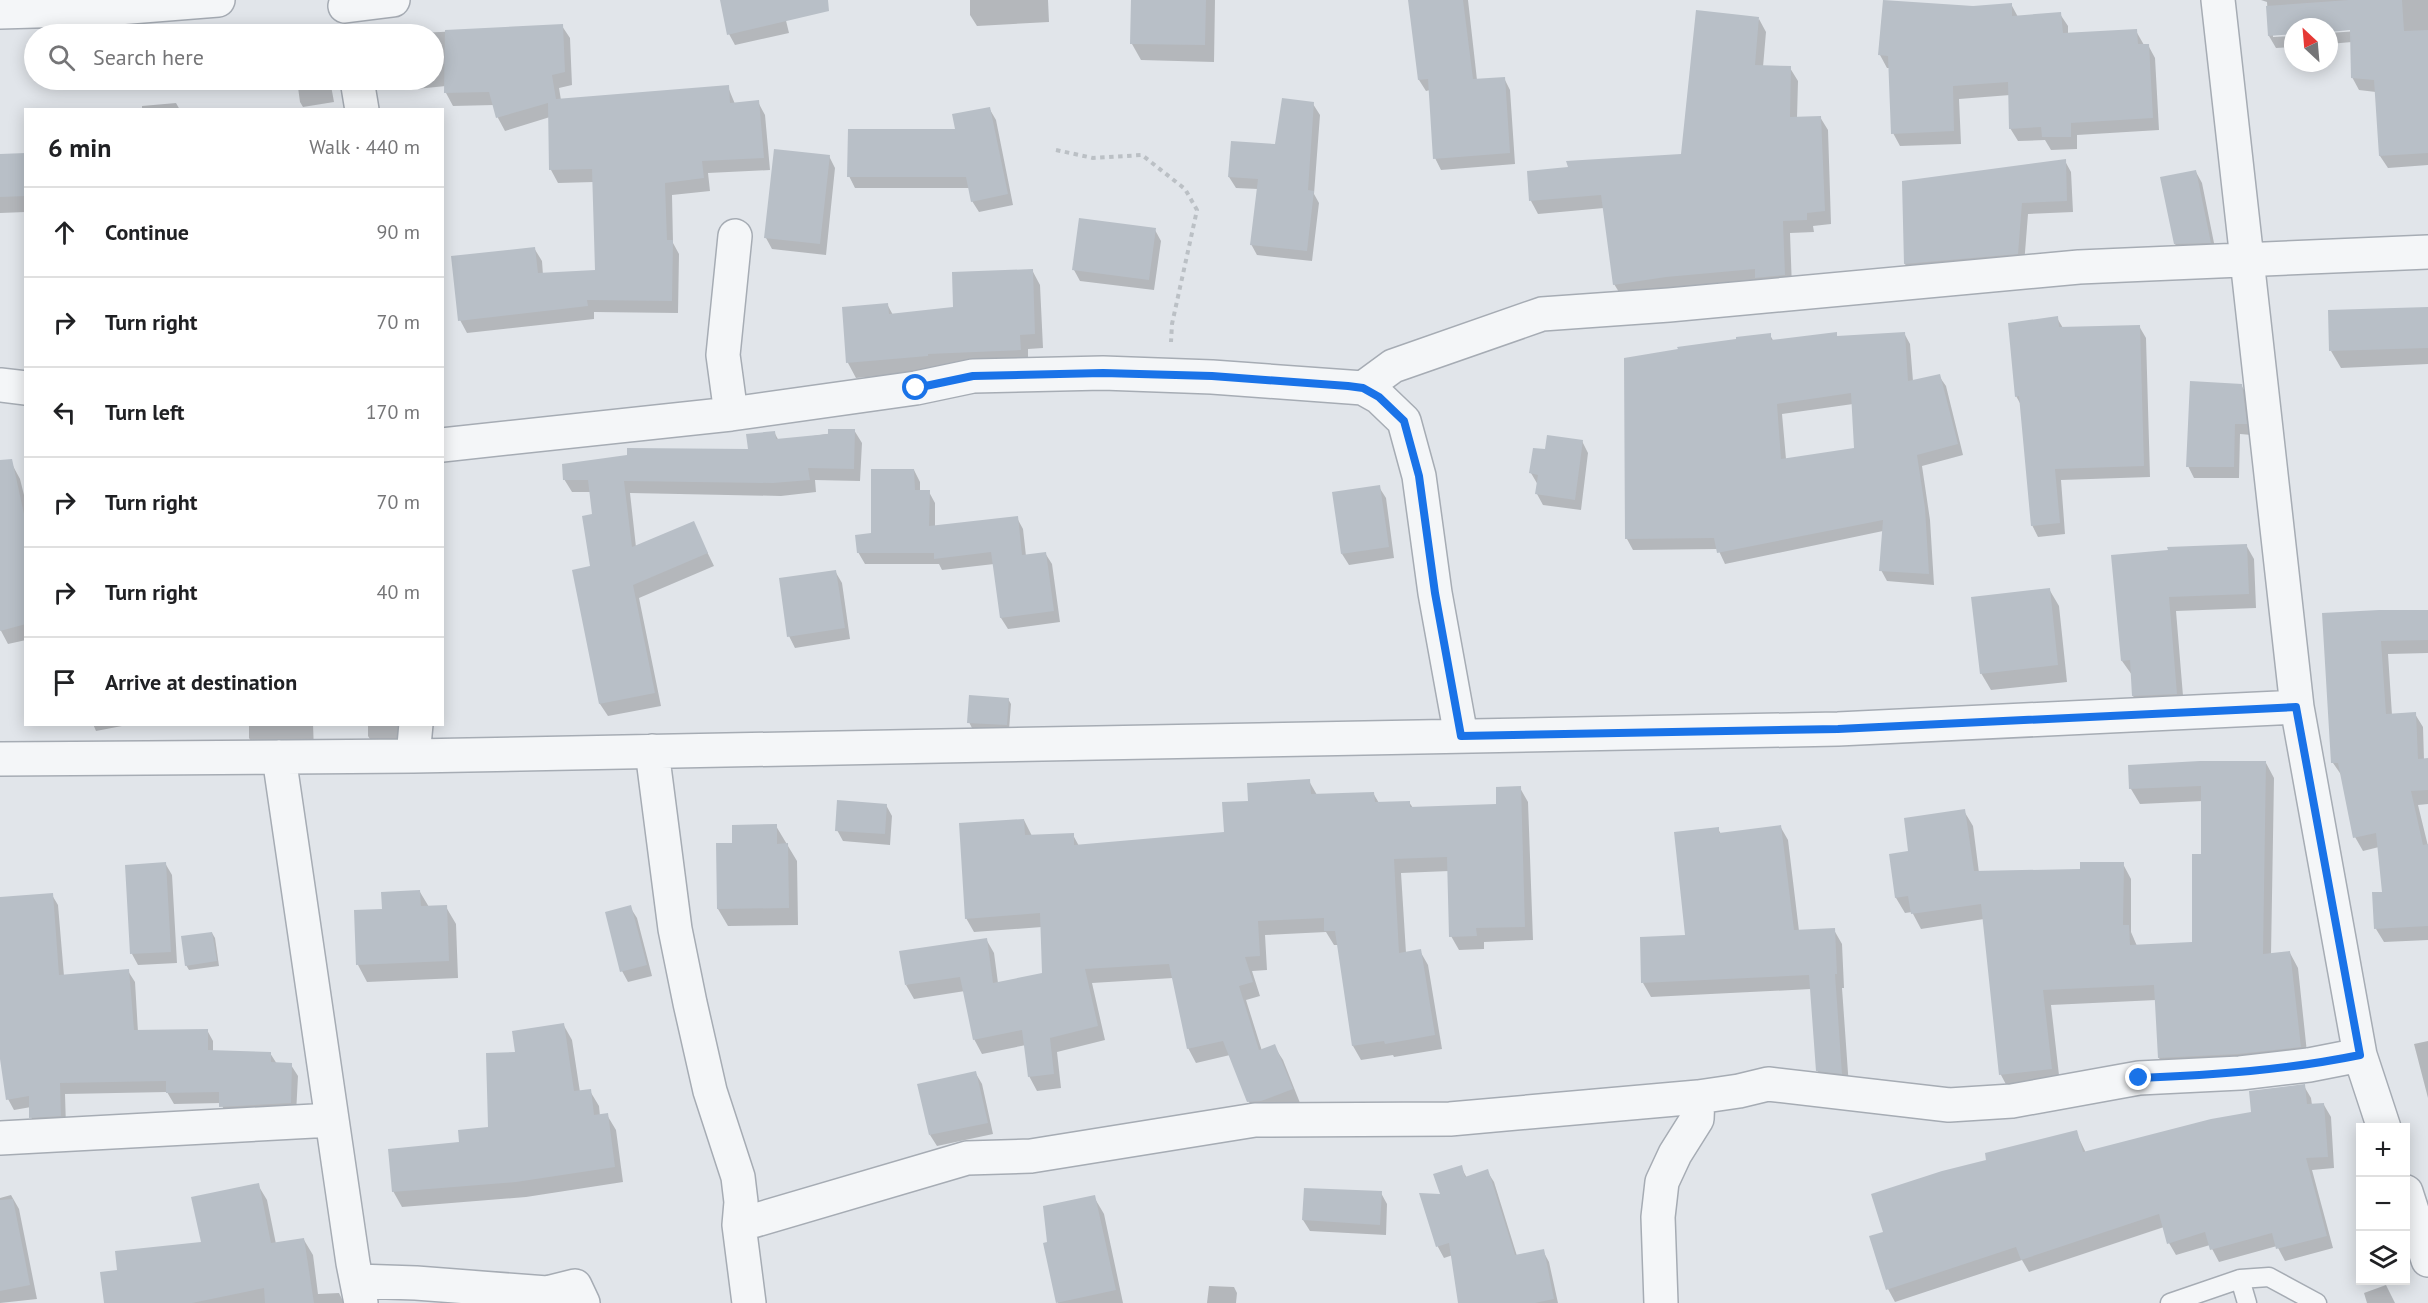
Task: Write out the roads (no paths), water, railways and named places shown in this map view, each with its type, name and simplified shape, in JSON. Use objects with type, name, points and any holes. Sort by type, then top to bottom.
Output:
[{"type":"street","points":[[0,12],[105,9],[218,0]]},
{"type":"street","points":[[347,14],[393,0]]},
{"type":"street","points":[[2218,0],[2296,707],[2360,1055],[2382,1123]]},
{"type":"street","points":[[359,90],[362,108]]},
{"type":"street","points":[[731,414],[723,355],[735,236]]},
{"type":"street","points":[[1363,388],[1393,366],[1542,314],[1669,305],[2079,267],[2428,252]]},
{"type":"street","points":[[444,445],[731,414],[916,388],[973,376],[1103,373],[1169,375],[1363,388],[1379,397],[1404,421],[1419,476],[1435,593],[1461,736]]},
{"type":"street","points":[[0,385],[24,388]]},
{"type":"street","points":[[0,759],[413,756],[1838,729],[2296,707]]},
{"type":"street","points":[[413,756],[416,726]]},
{"type":"street","points":[[652,751],[675,929],[710,1091],[738,1177],[741,1202],[739,1225],[747,1302]]},
{"type":"street","points":[[279,757],[359,1292],[416,1282],[548,1293],[575,1287],[584,1303]]},
{"type":"street","points":[[739,1225],[968,1158],[1031,1156],[1255,1120],[1450,1119],[1698,1097],[1738,1091],[1768,1083],[1948,1105],[2012,1101],[2139,1078],[2240,1073],[2309,1065],[2360,1055]]},
{"type":"street","points":[[1661,1303],[1658,1217],[1662,1182],[1675,1154],[1697,1119],[1698,1097]]},
{"type":"street","points":[[0,1138],[332,1120]]},
{"type":"street","points":[[2410,1204],[2428,1260]]},
{"type":"lane","points":[[2170,1303],[2240,1279],[2269,1277],[2317,1303]]},
{"type":"lane","points":[[2240,1279],[2247,1303]]}]
